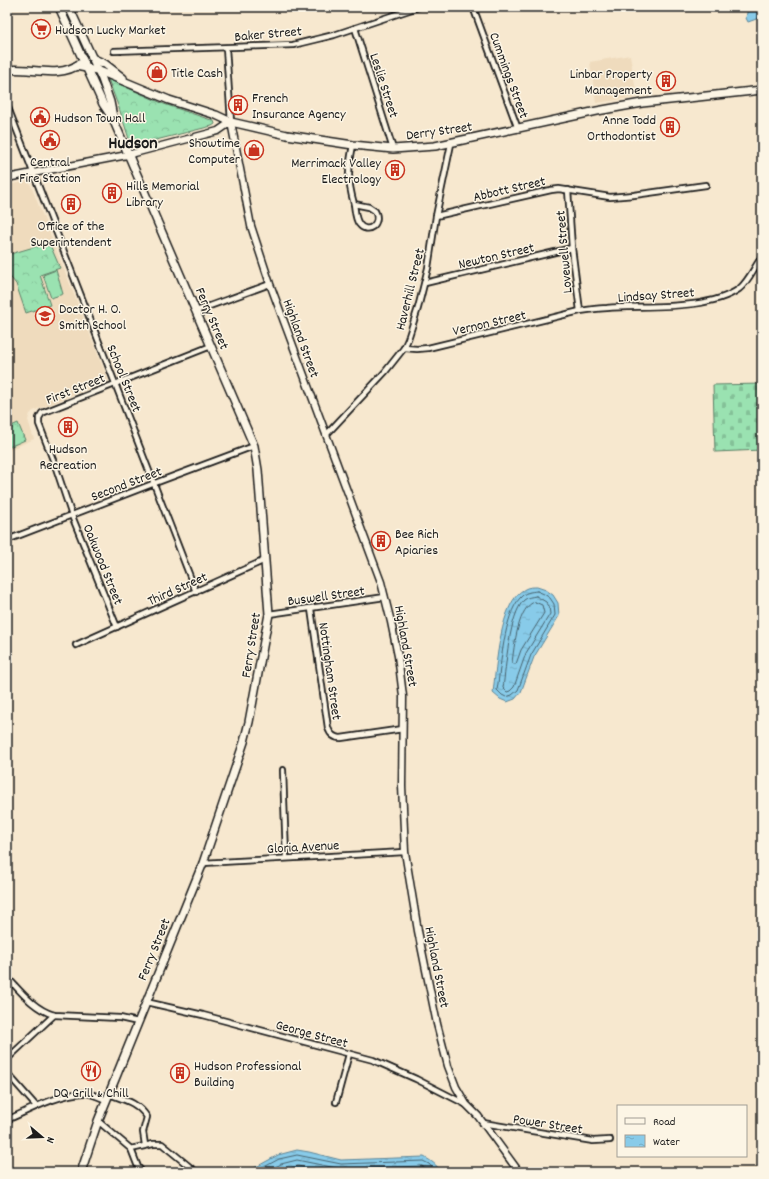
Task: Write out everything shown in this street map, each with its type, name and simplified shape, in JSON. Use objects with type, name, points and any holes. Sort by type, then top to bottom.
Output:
[{"type":"main road","name":"Ferry Street","points":[[59,7],[103,104],[113,119]]},
{"type":"main road","name":"Ferry Street","points":[[69,7],[110,102],[113,119],[127,155],[254,446],[258,470],[269,614],[247,732],[203,863],[98,1121],[80,1172]]},
{"type":"main road","points":[[7,70],[65,70],[76,66],[83,60],[92,58]]},
{"type":"main road","name":"Derry Street","points":[[92,58],[105,64],[126,81]]},
{"type":"main road","name":"Derry Street","points":[[76,66],[97,70],[159,96],[216,115],[231,122],[287,135],[353,145],[393,149],[421,148],[451,144],[597,111],[642,103],[762,90]]},
{"type":"street","name":"Baker Street","points":[[114,51],[293,45],[334,35],[418,7]]},
{"type":"street","name":"Cummings Street","points":[[474,7],[518,129]]},
{"type":"street","name":"Leslie Street","points":[[355,28],[393,149]]},
{"type":"street","points":[[7,178],[127,155],[218,130],[231,122],[226,48]]},
{"type":"street","name":"School Street","points":[[7,105],[155,483],[196,592]]},
{"type":"street","name":"Highland Street","points":[[231,122],[251,226],[270,284],[385,597],[401,676],[403,696],[402,786],[405,852],[418,930],[437,1024],[449,1070],[456,1087],[466,1104],[483,1123],[519,1172]]},
{"type":"street","name":"Haverhill Street","points":[[326,435],[385,372],[404,348],[412,330],[425,283],[431,254],[436,216],[451,144]]},
{"type":"street","points":[[353,145],[348,178],[356,219],[359,225],[365,228],[375,225],[378,218],[375,211],[369,207],[354,204]]},
{"type":"street","name":"Abbott Street","points":[[436,216],[551,190],[568,190],[610,197],[706,185]]},
{"type":"street","name":"Lovewell Street","points":[[568,190],[572,248],[580,311]]},
{"type":"street","name":"Newton Street","points":[[425,283],[572,248]]},
{"type":"street","name":"Lindsay Street","points":[[580,311],[606,308],[668,307],[720,297],[743,285],[762,257]]},
{"type":"street","points":[[196,311],[270,284]]},
{"type":"street","name":"Vernon Street","points":[[404,348],[428,348],[580,311]]},
{"type":"street","name":"First Street","points":[[39,418],[42,413],[211,346]]},
{"type":"street","name":"Oakwood Street","points":[[39,418],[39,424],[53,458],[72,516],[117,627]]},
{"type":"street","name":"Second Street","points":[[7,540],[254,446]]},
{"type":"street","name":"Third Street","points":[[76,645],[265,560]]},
{"type":"street","name":"Buswell Street","points":[[269,614],[385,597]]},
{"type":"street","name":"Nottingham Street","points":[[311,609],[329,732],[334,736],[341,738],[403,729]]},
{"type":"street","points":[[283,770],[286,857]]},
{"type":"street","name":"Gloria Avenue","points":[[203,863],[286,857],[405,852]]},
{"type":"street","points":[[7,977],[31,1002],[41,1010],[54,1015],[120,1018],[138,1022]]},
{"type":"street","name":"George Street","points":[[146,1002],[203,1015],[373,1060],[416,1079],[466,1104]]},
{"type":"street","points":[[7,1059],[54,1015]]},
{"type":"street","points":[[336,1102],[349,1054]]},
{"type":"street","points":[[7,1073],[36,1106]]},
{"type":"street","points":[[7,1120],[36,1106],[69,1095],[81,1093],[94,1094],[136,1104],[143,1110],[147,1117],[143,1132],[145,1145]]},
{"type":"street","points":[[98,1121],[131,1149],[142,1172]]},
{"type":"street","name":"Power Street","points":[[483,1123],[593,1142],[610,1140]]},
{"type":"street","points":[[131,1149],[145,1145],[162,1144],[196,1172]]},
{"type":"shaded area","points":[[630,55],[637,97],[596,103],[590,62]]},
{"type":"shaded area","name":"Doctor H. O. Smith School","points":[[29,181],[108,380],[33,411],[28,420],[34,439],[7,451],[7,185]]},
{"type":"green space","points":[[108,79],[164,104],[214,121],[215,124],[133,145],[130,142]]},
{"type":"green space","points":[[44,244],[51,247],[60,268],[40,275],[50,305],[26,313],[16,284],[7,273],[7,255]]},
{"type":"green space","points":[[56,270],[63,294],[51,298],[43,275]]},
{"type":"green space","points":[[762,384],[762,450],[715,452],[713,385]]},
{"type":"green space","points":[[18,423],[25,440],[7,448],[7,428]]},
{"type":"water","points":[[748,7],[762,7],[762,17],[748,22],[746,18]]},
{"type":"water","points":[[537,587],[546,590],[553,595],[558,603],[559,616],[534,657],[521,692],[515,699],[507,702],[500,699],[493,693],[498,652],[505,620],[510,606],[517,596],[526,588]]},
{"type":"water","points":[[297,1150],[341,1160],[424,1157],[431,1161],[440,1172],[247,1172],[278,1155]]},
{"type":"place","name":"Hudson Lucky Market","points":[[41,29]]},
{"type":"place","name":"Title Cash","points":[[157,72]]},
{"type":"place","name":"Linbar Property Management","points":[[666,81]]},
{"type":"place","name":"French Insurance Agency","points":[[238,105]]},
{"type":"place","name":"Hudson Town Hall","points":[[40,117]]},
{"type":"place","name":"Anne Todd Orthodontist","points":[[670,127]]},
{"type":"place","name":"Central Fire Station","points":[[50,140]]},
{"type":"place","name":"Showtime Computer","points":[[254,150]]},
{"type":"place","name":"Merrimack Valley Electrology","points":[[395,170]]},
{"type":"place","name":"Hills Memorial Library","points":[[112,193]]},
{"type":"place","name":"Office of the Superintendent","points":[[71,204]]},
{"type":"place","name":"Doctor H. O. Smith School","points":[[45,316]]},
{"type":"place","name":"Hudson Recreation","points":[[68,427]]},
{"type":"place","name":"Bee Rich Apiaries","points":[[381,541]]},
{"type":"place","name":"DQ Grill & Chill","points":[[91,1071]]},
{"type":"place","name":"Hudson Professional Building","points":[[180,1073]]},
{"type":"district","name":"Hudson","points":[[133,142]]}]
